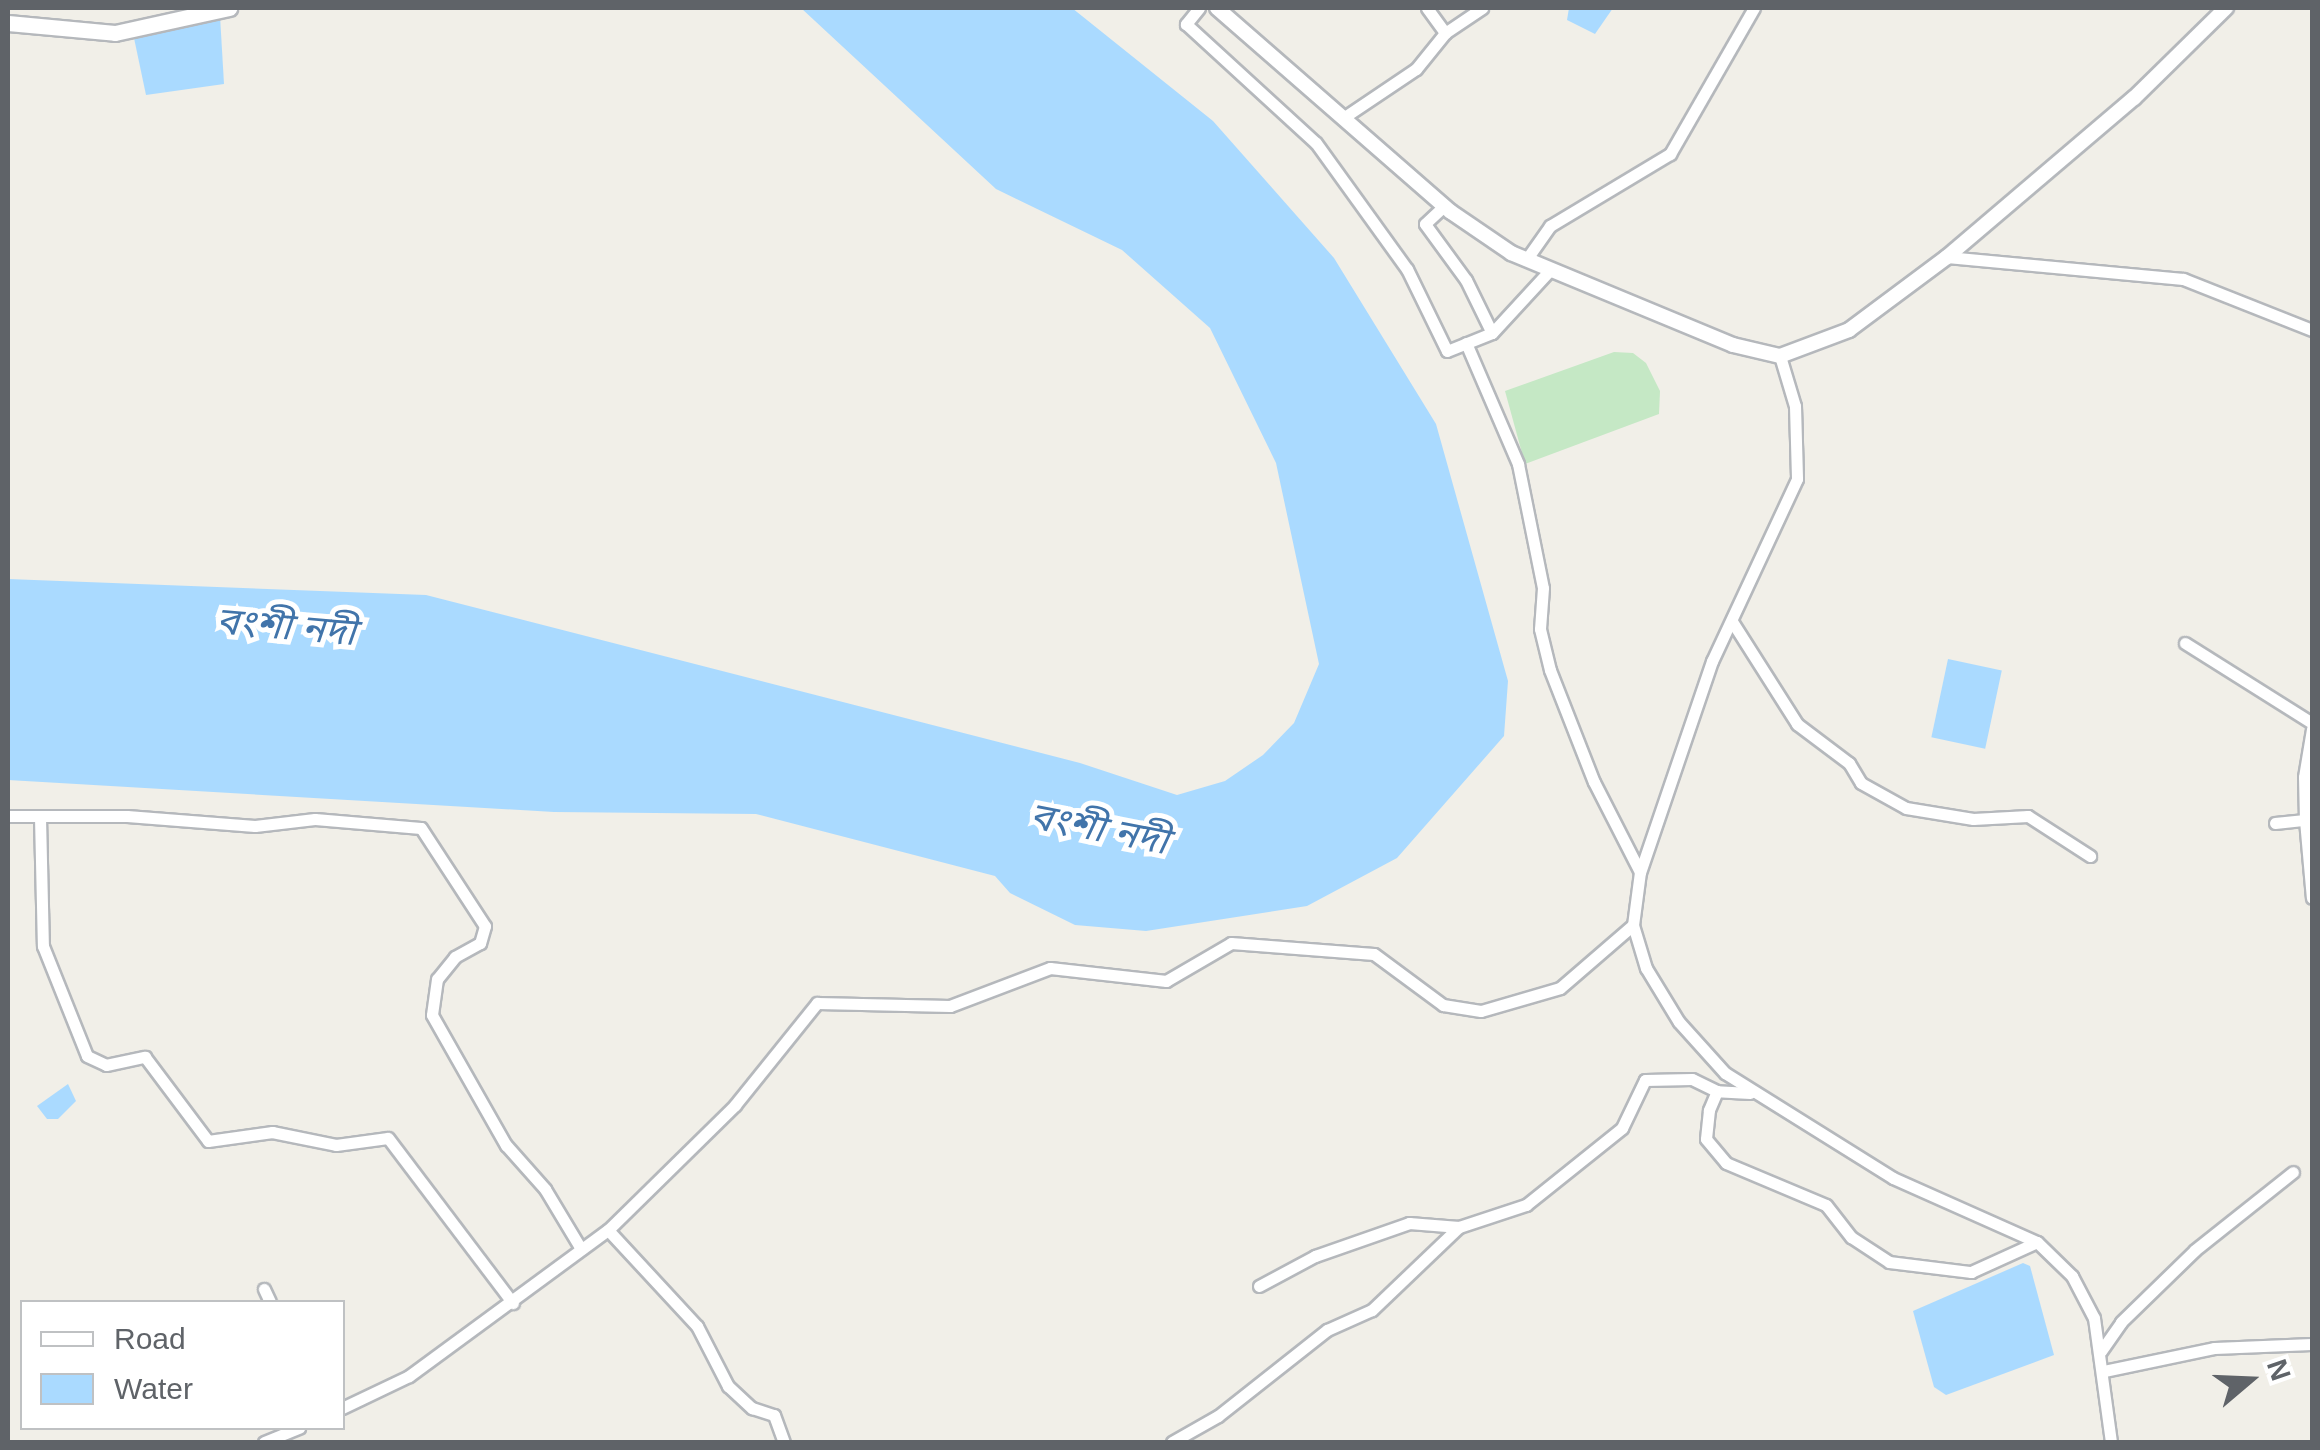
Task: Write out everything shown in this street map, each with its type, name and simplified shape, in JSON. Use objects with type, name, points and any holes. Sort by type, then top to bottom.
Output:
[{"type":"main road","points":[[8,23],[115,33],[229,8]]},
{"type":"street","points":[[1199,8],[1186,24],[1316,143],[1407,269],[1446,351],[1492,333],[1549,271]]},
{"type":"street","points":[[1217,8],[1444,206],[1526,260],[1754,353],[1780,356],[1849,330],[1947,256],[2134,98],[2226,8]]},
{"type":"street","points":[[1427,8],[1445,33]]},
{"type":"street","points":[[1343,118],[1416,69],[1445,33],[1482,8]]},
{"type":"street","points":[[1526,260],[1550,226],[1670,154],[1754,8]]},
{"type":"street","points":[[1444,206],[1425,224],[1466,280],[1492,333]]},
{"type":"street","points":[[1947,256],[2183,279],[2312,330]]},
{"type":"street","points":[[1466,343],[1518,464],[1544,588],[1540,630],[1550,670],[1594,782],[1640,872]]},
{"type":"street","points":[[1780,356],[1795,406],[1797,479],[1712,661],[1640,872],[1633,925],[1646,968],[1679,1022],[1752,1093],[1920,1192],[2037,1242],[2072,1276],[2094,1318],[2111,1442]]},
{"type":"street","points":[[1733,622],[1796,724],[1849,762],[1861,783],[1906,808],[1973,819],[2028,816],[2090,856]]},
{"type":"street","points":[[2185,643],[2312,726],[2305,820],[2312,898]]},
{"type":"street","points":[[8,816],[255,826],[315,819],[421,828],[485,926],[480,943],[454,957],[437,979],[432,1015],[506,1145],[546,1189],[582,1249]]},
{"type":"street","points":[[40,817],[42,946],[87,1056],[106,1064],[145,1058],[208,1142],[272,1132],[336,1145],[388,1138],[512,1304]]},
{"type":"street","points":[[2274,823],[2305,820]]},
{"type":"street","points":[[345,1407],[409,1376],[608,1230],[735,1105],[811,1008],[826,1000],[909,1010],[950,1006],[1050,968],[1166,981],[1231,943],[1374,954],[1444,1004],[1482,1011],[1560,988],[1633,925]]},
{"type":"street","points":[[1259,1286],[1315,1256],[1408,1222],[1459,1227],[1526,1206],[1595,1154],[1634,1111],[1645,1080],[1692,1079],[1717,1091],[1752,1093]]},
{"type":"street","points":[[1717,1091],[1706,1139],[1726,1164],[1826,1205],[1851,1237],[1889,1262],[1971,1272],[2037,1242]]},
{"type":"street","points":[[2101,1351],[2120,1322],[2195,1250],[2292,1172]]},
{"type":"street","points":[[1172,1442],[1327,1330],[1372,1310],[1459,1227]]},
{"type":"street","points":[[608,1230],[697,1326],[728,1386],[752,1408],[774,1416],[784,1442]]},
{"type":"street","points":[[264,1289],[269,1300]]},
{"type":"street","points":[[2104,1371],[2214,1348],[2312,1344]]},
{"type":"street","points":[[264,1442],[294,1430]]},
{"type":"green space","points":[[1614,352],[1633,353],[1646,363],[1660,391],[1659,414],[1525,464],[1505,391]]},
{"type":"water","name":"বংশী নদী","points":[[801,8],[1072,8],[1213,121],[1334,258],[1436,424],[1508,681],[1504,736],[1397,858],[1307,906],[1146,931],[1075,925],[1010,893],[995,876],[756,814],[554,812],[8,780],[8,579],[426,595],[1080,763],[1177,795],[1225,781],[1263,755],[1294,723],[1319,664],[1276,463],[1210,328],[1122,250],[996,189]]},
{"type":"water","points":[[1569,8],[1613,8],[1595,34],[1567,20]]},
{"type":"water","points":[[220,16],[224,84],[146,95],[134,38]]},
{"type":"water","points":[[1948,659],[2002,670],[1985,749],[1931,737]]},
{"type":"water","points":[[68,1084],[76,1101],[58,1119],[47,1119],[37,1106]]},
{"type":"water","points":[[2023,1263],[2030,1266],[2054,1355],[1946,1395],[1934,1387],[1913,1311]]}]
